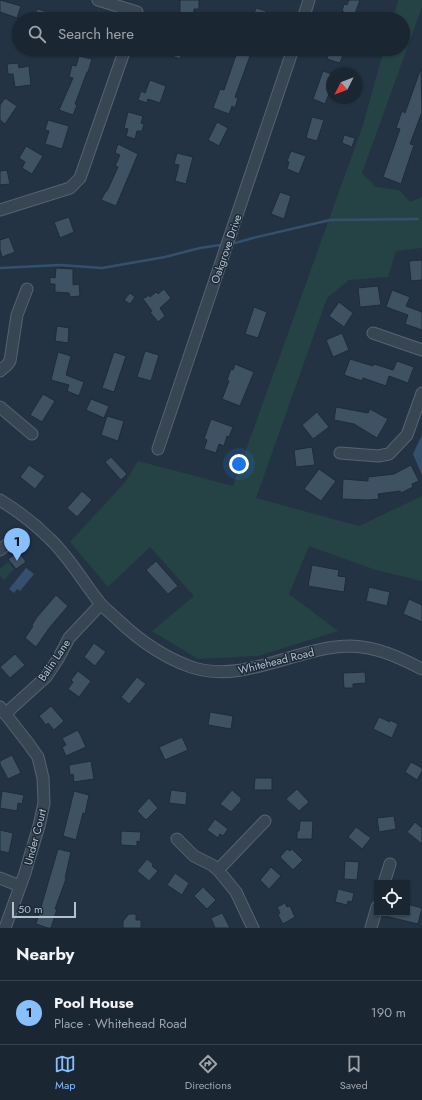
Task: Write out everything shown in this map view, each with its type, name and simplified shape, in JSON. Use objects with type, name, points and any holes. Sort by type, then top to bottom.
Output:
[{"type":"street","points":[[98,0],[137,12]]},
{"type":"street","points":[[305,12],[309,0]]},
{"type":"street","points":[[0,210],[70,188],[80,178],[123,56]]},
{"type":"street","name":"Oakgrove Drive","points":[[158,449],[291,56]]},
{"type":"street","points":[[0,371],[8,365],[10,361],[17,315],[27,289]]},
{"type":"street","points":[[373,332],[422,350]]},
{"type":"street","points":[[340,453],[378,456],[389,454],[407,435],[422,392]]},
{"type":"street","points":[[0,407],[32,434]]},
{"type":"street","name":"Whitehead Road","points":[[0,500],[33,523],[51,540],[76,569],[101,604],[132,633],[160,653],[191,667],[207,671],[232,672],[265,665],[304,653],[329,648],[351,646],[376,649],[396,655],[422,668]]},
{"type":"street","points":[[0,550],[14,539]]},
{"type":"street","name":"Balin Lane","points":[[3,710],[46,677],[69,638],[101,604]]},
{"type":"street","name":"Under Court","points":[[3,710],[38,757],[43,778],[44,803],[41,818],[20,886],[5,928]]},
{"type":"street","points":[[218,870],[265,821]]},
{"type":"street","points":[[177,839],[194,856],[212,865],[218,870],[236,892],[253,928]]},
{"type":"street","points":[[385,880],[390,864]]},
{"type":"street","points":[[0,878],[20,886]]},
{"type":"street","points":[[371,928],[374,916]]},
{"type":"green space","points":[[398,0],[422,0],[422,7],[410,40],[410,12],[395,12]]},
{"type":"green space","points":[[382,56],[404,56],[362,173],[376,187],[399,190],[410,202],[422,197],[422,248],[396,251],[388,277],[349,280],[327,298],[256,498],[359,526],[422,496],[422,581],[376,570],[309,546],[289,594],[338,631],[258,656],[198,659],[152,631],[194,596],[150,547],[108,587],[70,542],[126,481],[138,461],[233,486],[363,125]]},
{"type":"green space","points":[[8,562],[14,569],[4,580],[0,575],[0,569]]},
{"type":"water","points":[[422,435],[422,475],[413,454]]},
{"type":"water","points":[[26,568],[34,574],[20,591],[17,589],[14,593],[9,589]]},
{"type":"building","points":[[0,0],[21,6],[19,12],[12,12],[12,16],[0,12]]},
{"type":"building","points":[[180,0],[199,0],[199,9],[194,9],[194,12],[180,12]]},
{"type":"building","points":[[349,0],[360,0],[356,12],[342,11],[344,4],[347,5]]},
{"type":"building","points":[[256,8],[266,11],[266,12],[255,12]]},
{"type":"building","points":[[37,9],[45,11],[45,12],[36,12]]},
{"type":"building","points":[[79,56],[92,59],[75,104],[77,105],[73,115],[59,110],[73,78],[69,77],[72,65],[76,66]]},
{"type":"building","points":[[172,56],[181,56],[180,59]]},
{"type":"building","points":[[236,56],[250,56],[235,97],[238,98],[235,108],[232,106],[229,114],[213,108],[220,89],[224,90]]},
{"type":"building","points":[[328,56],[342,56],[340,63],[327,59]]},
{"type":"building","points":[[18,63],[19,68],[29,66],[31,85],[15,87],[13,74],[8,74],[7,64]]},
{"type":"building","points":[[421,68],[422,112],[410,144],[414,145],[401,184],[383,177],[400,129],[396,128],[402,111],[405,113]]},
{"type":"building","points":[[323,71],[326,72],[325,104],[313,99]]},
{"type":"building","points":[[150,80],[166,86],[160,103],[148,99],[147,103],[138,100],[141,91],[145,93]]},
{"type":"building","points":[[5,98],[17,106],[5,124],[0,120],[0,105]]},
{"type":"building","points":[[128,112],[143,116],[141,123],[144,124],[142,131],[137,131],[135,139],[126,136],[128,129],[124,128]]},
{"type":"building","points":[[312,117],[324,120],[317,141],[306,138]]},
{"type":"building","points":[[48,120],[69,126],[62,149],[45,144],[49,131],[45,130]]},
{"type":"building","points":[[217,122],[228,128],[219,146],[208,140]]},
{"type":"building","points":[[344,135],[355,138],[352,147],[342,143]]},
{"type":"building","points":[[118,144],[138,154],[116,206],[101,200],[107,191],[118,167],[115,166],[120,155],[115,153]]},
{"type":"building","points":[[26,146],[43,156],[32,174],[22,168],[25,162],[19,158]]},
{"type":"building","points":[[291,151],[306,156],[299,174],[287,169],[289,162],[287,161]]},
{"type":"building","points":[[177,153],[193,157],[186,184],[175,181],[179,165],[174,164]]},
{"type":"building","points":[[7,170],[10,184],[0,185],[0,171]]},
{"type":"building","points":[[280,192],[291,196],[284,219],[271,214]]},
{"type":"building","points":[[69,217],[74,232],[60,238],[54,222]]},
{"type":"building","points":[[9,237],[15,252],[2,257],[0,240]]},
{"type":"building","points":[[422,260],[422,280],[411,281],[409,261]]},
{"type":"building","points":[[56,268],[73,269],[73,285],[79,284],[80,296],[70,297],[69,293],[55,292],[55,284],[50,284],[50,277],[55,278]]},
{"type":"building","points":[[378,286],[381,305],[360,307],[358,288]]},
{"type":"building","points":[[164,289],[171,298],[160,308],[165,316],[158,322],[150,312],[152,311],[143,299],[149,295],[150,297],[156,292],[158,294]]},
{"type":"building","points":[[392,290],[410,297],[406,306],[422,312],[422,330],[405,324],[408,315],[386,307]]},
{"type":"building","points":[[130,293],[135,297],[130,304],[124,300]]},
{"type":"building","points":[[339,302],[353,313],[344,327],[329,316]]},
{"type":"building","points":[[254,307],[267,312],[258,338],[245,334]]},
{"type":"building","points":[[57,326],[69,328],[68,343],[55,341]]},
{"type":"building","points":[[342,333],[349,350],[333,357],[326,340]]},
{"type":"building","points":[[145,351],[159,355],[151,381],[137,377]]},
{"type":"building","points":[[58,352],[71,356],[66,375],[84,382],[79,396],[67,391],[69,385],[51,380]]},
{"type":"building","points":[[114,352],[126,356],[114,392],[102,388]]},
{"type":"building","points":[[350,359],[393,370],[397,361],[414,367],[408,383],[389,376],[386,386],[363,378],[362,381],[344,375]]},
{"type":"building","points":[[235,364],[254,372],[240,406],[222,399],[229,381],[227,380],[231,369],[233,370]]},
{"type":"building","points":[[43,394],[55,401],[42,422],[30,415]]},
{"type":"building","points":[[91,399],[109,406],[104,418],[86,410]]},
{"type":"building","points":[[336,407],[368,413],[370,409],[388,419],[377,438],[354,424],[334,420]]},
{"type":"building","points":[[317,412],[329,427],[313,439],[302,425]]},
{"type":"building","points":[[107,416],[124,421],[118,441],[101,435]]},
{"type":"building","points":[[211,419],[233,427],[229,437],[227,436],[224,446],[219,444],[216,453],[204,449],[207,440],[204,439]]},
{"type":"building","points":[[312,447],[315,465],[296,467],[294,450]]},
{"type":"building","points":[[111,457],[127,474],[121,480],[105,462]]},
{"type":"building","points":[[29,465],[45,476],[35,489],[20,477]]},
{"type":"building","points":[[411,465],[419,481],[412,484],[413,487],[401,493],[400,491],[378,494],[379,499],[342,499],[343,479],[368,481],[368,477],[394,474]]},
{"type":"building","points":[[319,469],[336,481],[321,501],[304,489]]},
{"type":"building","points":[[82,491],[92,500],[77,517],[67,508]]},
{"type":"building","points":[[19,552],[26,562],[16,569],[8,559]]},
{"type":"building","points":[[156,561],[178,586],[168,594],[146,570]]},
{"type":"building","points":[[312,565],[339,570],[338,576],[346,577],[344,592],[308,586]]},
{"type":"building","points":[[369,587],[390,592],[387,606],[366,601]]},
{"type":"building","points":[[56,595],[68,606],[50,627],[36,647],[25,638],[37,617]]},
{"type":"building","points":[[409,599],[422,605],[422,622],[403,614]]},
{"type":"building","points":[[94,643],[106,652],[95,666],[84,657]]},
{"type":"building","points":[[15,654],[25,665],[10,678],[0,667]]},
{"type":"building","points":[[78,671],[91,681],[79,697],[68,689],[73,682],[71,680]]},
{"type":"building","points":[[365,672],[366,683],[353,684],[353,688],[344,688],[343,673]]},
{"type":"building","points":[[137,677],[146,684],[129,704],[121,697]]},
{"type":"building","points":[[51,706],[64,721],[54,730],[48,723],[46,725],[39,716]]},
{"type":"building","points":[[210,712],[233,716],[231,729],[208,725]]},
{"type":"building","points":[[379,717],[398,724],[392,738],[373,729]]},
{"type":"building","points":[[78,730],[86,747],[66,756],[62,747],[66,745],[62,738]]},
{"type":"building","points":[[182,737],[188,750],[165,760],[159,747]]},
{"type":"building","points":[[12,755],[21,773],[8,779],[0,764],[0,761]]},
{"type":"building","points":[[91,761],[94,779],[74,782],[73,774],[70,775],[69,765]]},
{"type":"building","points":[[411,762],[422,768],[417,780],[405,772]]},
{"type":"building","points":[[255,778],[272,778],[272,790],[254,790]]},
{"type":"building","points":[[297,789],[309,802],[299,811],[286,799]]},
{"type":"building","points":[[171,790],[187,792],[186,805],[169,803]]},
{"type":"building","points":[[232,790],[241,798],[241,801],[231,812],[220,804]]},
{"type":"building","points":[[2,791],[24,795],[22,804],[18,803],[17,811],[0,808]]},
{"type":"building","points":[[74,791],[89,795],[85,814],[83,813],[76,840],[63,836]]},
{"type":"building","points":[[149,798],[158,808],[146,820],[137,811]]},
{"type":"building","points":[[394,816],[396,829],[379,832],[377,818]]},
{"type":"building","points":[[215,819],[228,829],[223,836],[220,834],[218,838],[207,830]]},
{"type":"building","points":[[300,821],[313,821],[312,839],[297,839],[297,831],[299,831]]},
{"type":"building","points":[[415,822],[422,828],[422,844],[407,832]]},
{"type":"building","points":[[356,827],[371,838],[362,849],[348,837]]},
{"type":"building","points":[[0,830],[13,833],[9,853],[0,851]]},
{"type":"building","points":[[121,831],[141,832],[140,842],[137,841],[137,846],[121,845]]},
{"type":"building","points":[[58,849],[71,852],[66,879],[55,909],[57,909],[51,928],[48,928],[36,924]]},
{"type":"building","points":[[287,849],[290,851],[292,849],[303,860],[293,870],[280,857]]},
{"type":"building","points":[[147,859],[158,871],[149,881],[137,871]]},
{"type":"building","points":[[345,861],[359,862],[357,880],[344,879]]},
{"type":"building","points":[[271,867],[281,876],[269,889],[260,880]]},
{"type":"building","points":[[175,873],[189,883],[182,895],[167,885]]},
{"type":"building","points":[[203,887],[216,900],[207,909],[194,896]]},
{"type":"building","points":[[338,889],[354,893],[352,902],[348,901],[347,905],[335,902]]},
{"type":"building","points":[[285,903],[287,907],[290,906],[295,917],[283,924],[278,915],[280,913],[277,907]]},
{"type":"building","points":[[410,905],[422,908],[418,924],[385,916],[410,916]]},
{"type":"building","points":[[222,913],[230,928],[215,928],[211,918]]},
{"type":"building","points":[[129,914],[136,914],[136,920],[141,920],[141,928],[123,928],[123,921]]},
{"type":"waterway","points":[[235,243],[330,220],[418,219]]},
{"type":"waterway","points":[[0,268],[60,265],[102,268],[165,257],[200,248],[220,245]]},
{"type":"place","name":"Pool House","points":[[17,561]]}]
